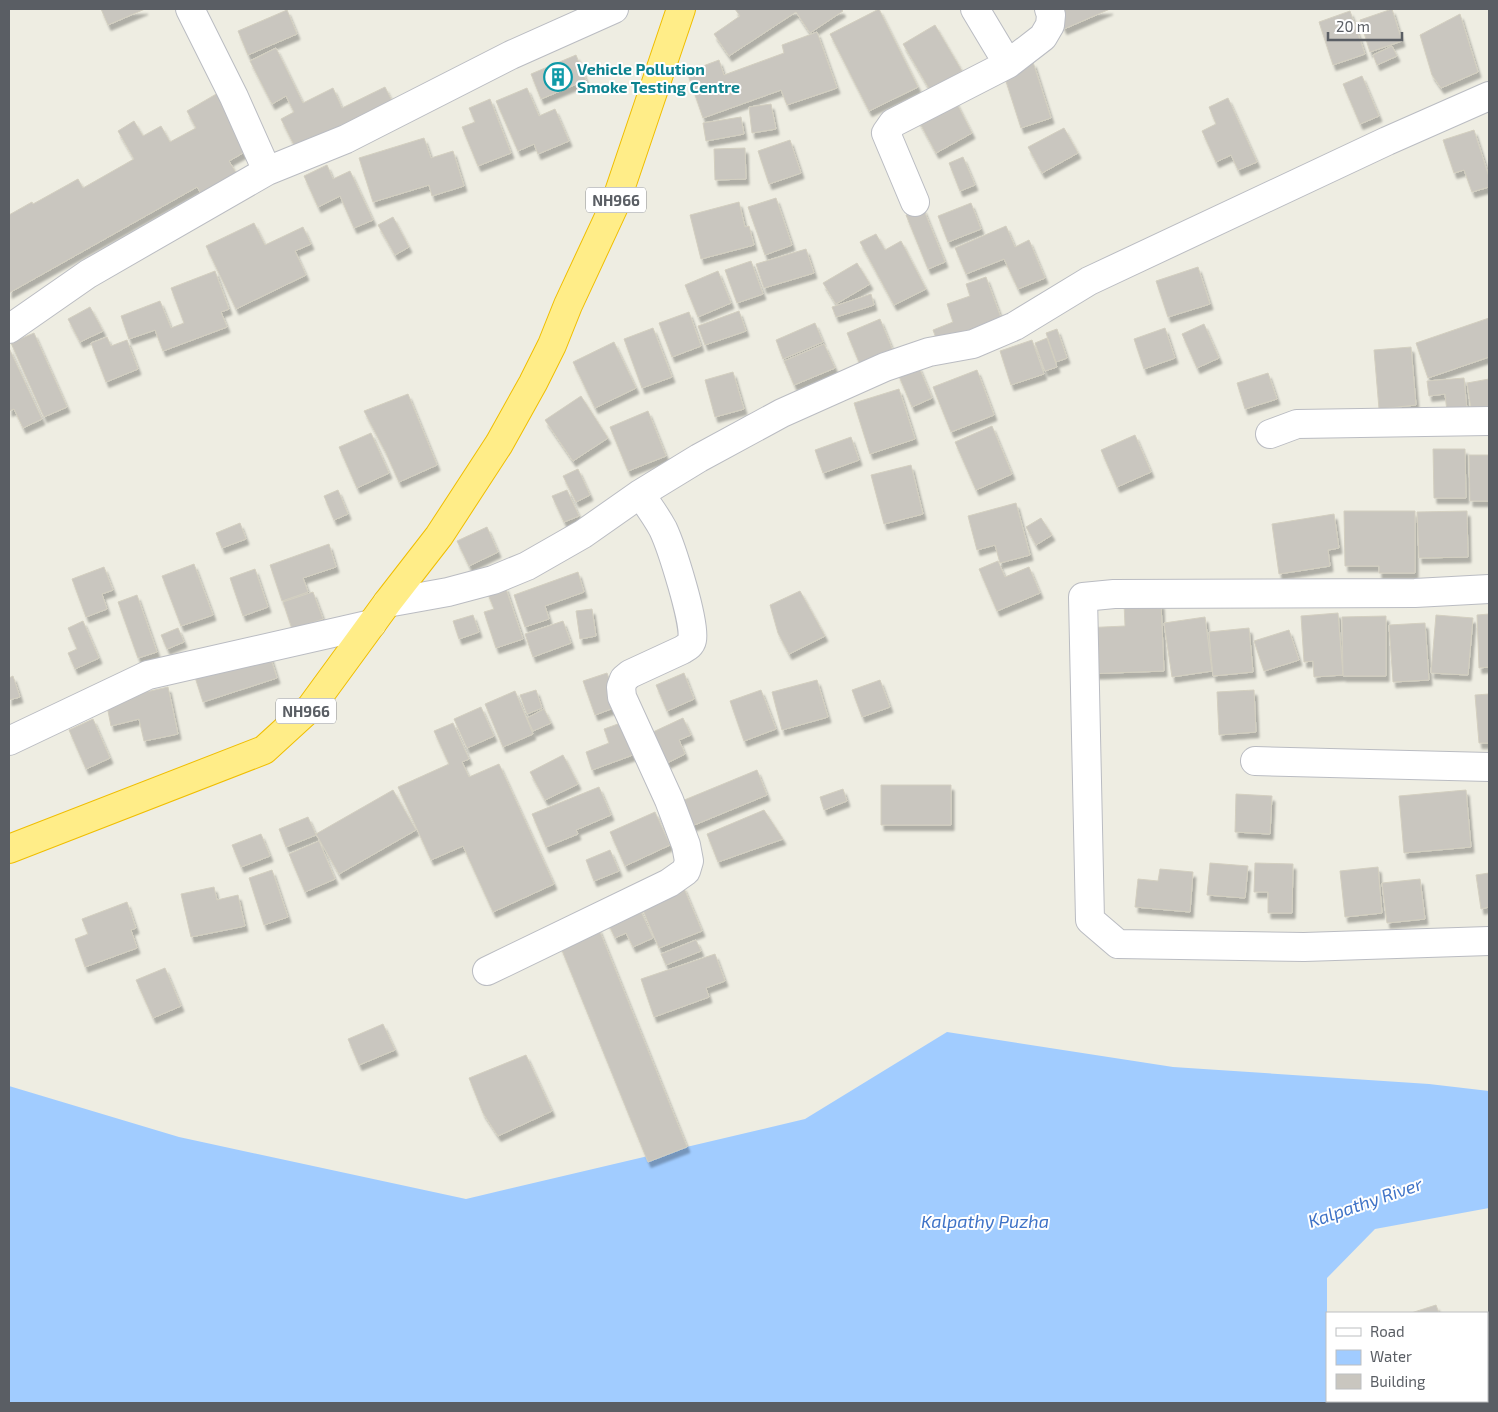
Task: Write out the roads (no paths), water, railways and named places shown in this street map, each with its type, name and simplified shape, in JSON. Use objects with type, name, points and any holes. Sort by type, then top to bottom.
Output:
[{"type":"highway","name":"NH966","points":[[9,848],[264,750],[311,707],[439,536],[476,481],[499,444],[552,345],[615,204],[681,9]]},
{"type":"street","points":[[190,9],[234,97],[267,171]]},
{"type":"street","points":[[9,330],[88,274],[267,171],[346,139],[511,55],[614,9]]},
{"type":"street","points":[[975,9],[1008,64]]},
{"type":"street","points":[[915,202],[886,133],[893,123],[901,118],[1008,64],[1043,37],[1050,25],[1051,14],[1048,9]]},
{"type":"street","points":[[9,742],[148,675],[379,614],[493,580],[527,566],[583,534],[640,494],[699,458],[782,413],[885,367],[929,352],[973,344],[1014,326],[1089,281],[1387,141],[1489,96]]},
{"type":"street","points":[[1270,434],[1297,424],[1489,421]]},
{"type":"street","points":[[487,971],[669,883],[686,871],[689,861],[686,845],[669,800],[622,697],[621,687],[624,678],[690,646],[693,631],[686,597],[663,530],[640,494]]},
{"type":"street","points":[[1489,589],[1415,593],[1124,594],[1083,597],[1090,920],[1118,944],[1304,947],[1489,941]]},
{"type":"street","points":[[1255,761],[1489,767]]},
{"type":"water","name":"Kalpathy Puzha","points":[[947,1032],[1173,1067],[1429,1084],[1489,1091],[1489,1208],[1375,1229],[1327,1278],[1326,1402],[1366,1403],[9,1403],[9,1086],[179,1137],[466,1199],[805,1119]]},
{"type":"place","name":"Vehicle Pollution Smoke Testing Centre","points":[[558,77]]},
{"type":"water label","name":"Kalpathy River","points":[[1365,1202]]}]
